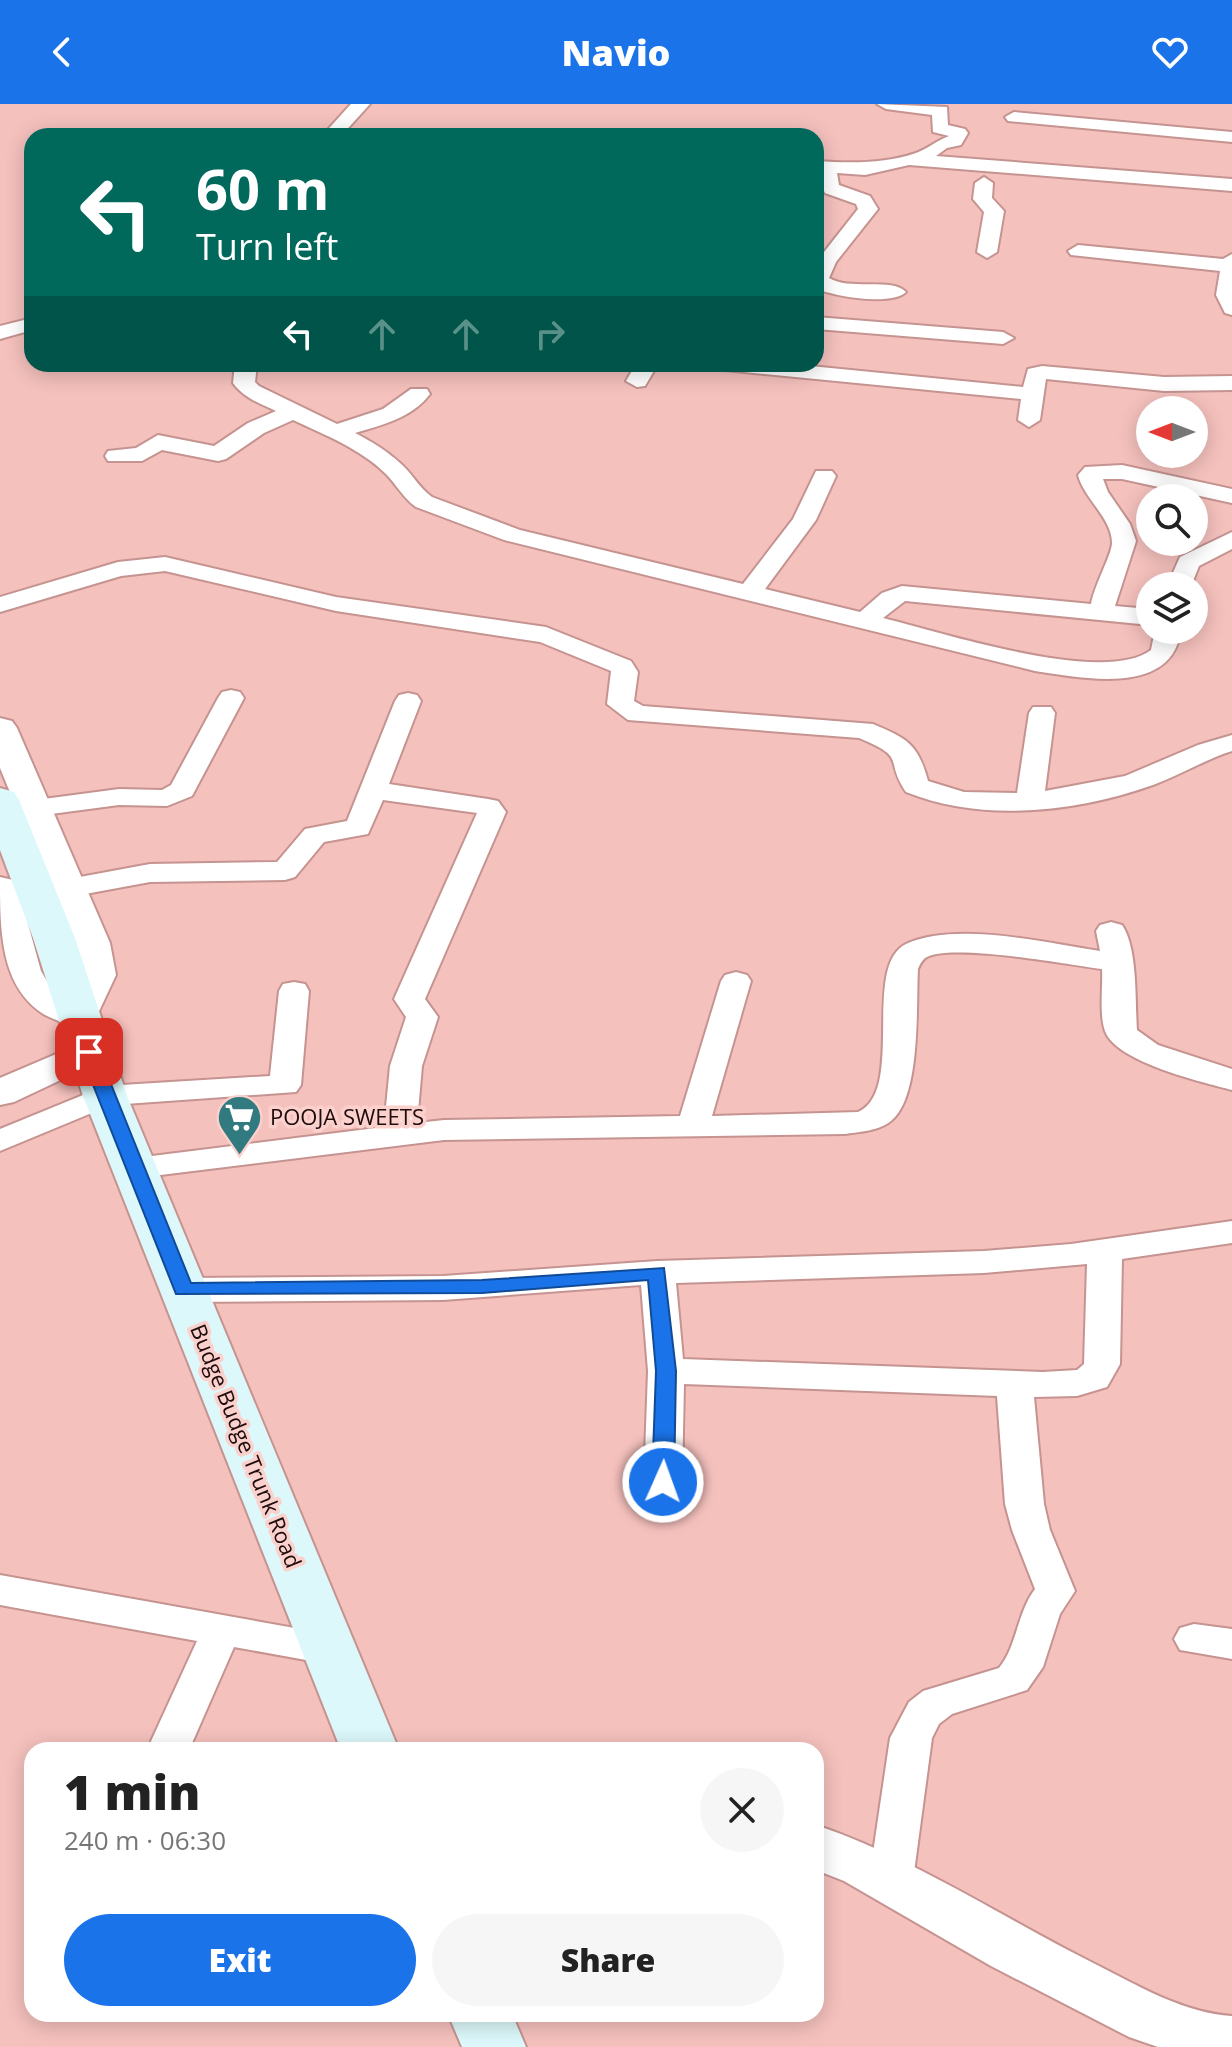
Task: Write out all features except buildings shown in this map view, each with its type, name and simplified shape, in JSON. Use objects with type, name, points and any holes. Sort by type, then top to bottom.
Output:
[{"type":"main road","name":"Budge Budge Trunk Road","points":[[18,804],[54,938],[91,1055],[367,1742]]},
{"type":"main road","points":[[483,2022],[494,2047]]},
{"type":"street","points":[[338,128],[361,104]]},
{"type":"street","points":[[886,104],[941,111],[939,128],[959,133],[955,141],[941,144],[917,160]]},
{"type":"street","points":[[1014,117],[1232,137]]},
{"type":"street","points":[[874,168],[896,159],[1232,185]]},
{"type":"street","points":[[824,168],[874,168],[896,175],[1053,190]]},
{"type":"street","points":[[824,176],[829,188],[868,204],[868,209],[824,265]]},
{"type":"street","points":[[1079,193],[1109,191],[1124,176]]},
{"type":"street","points":[[984,183],[982,199],[994,211],[987,252]]},
{"type":"street","points":[[824,236],[843,239]]},
{"type":"street","points":[[1078,251],[1231,266],[1226,295],[1232,309]]},
{"type":"street","points":[[824,285],[840,289],[896,292]]},
{"type":"street","points":[[824,324],[1003,338]]},
{"type":"street","points":[[0,333],[24,326]]},
{"type":"street","points":[[824,354],[922,363]]},
{"type":"street","points":[[245,372],[247,387],[384,460],[424,502],[534,541],[751,591],[1035,663],[1081,670],[1134,669],[1151,663],[1164,652],[1165,644]]},
{"type":"street","points":[[806,372],[1032,394]]},
{"type":"street","points":[[1029,420],[1036,374],[1042,372],[1164,384],[1232,383]]},
{"type":"street","points":[[335,432],[387,416],[418,401]]},
{"type":"street","points":[[116,456],[142,454],[158,442],[218,454],[256,428],[293,412]]},
{"type":"street","points":[[162,470],[185,449]]},
{"type":"street","points":[[1102,612],[1114,567],[1124,552],[1124,539],[1118,523],[1091,485],[1090,475],[1093,472],[1122,472],[1232,496]]},
{"type":"street","points":[[751,591],[804,520],[824,476]]},
{"type":"street","points":[[1185,572],[1189,562],[1226,546]]},
{"type":"street","points":[[0,605],[118,569],[165,564],[309,599],[537,633],[622,666],[625,672],[620,704],[627,711],[864,730],[897,744],[908,758],[916,786],[926,791],[982,801],[1030,799],[1134,783],[1232,743]]},
{"type":"street","points":[[866,620],[891,598],[902,593],[1136,616]]},
{"type":"street","points":[[18,804],[175,796],[182,790],[231,698]]},
{"type":"street","points":[[69,888],[150,873],[285,871],[315,835],[358,828],[408,701]]},
{"type":"street","points":[[1030,799],[1042,713]]},
{"type":"street","points":[[0,728],[18,804],[69,888],[91,943],[97,975],[91,1055],[0,1141]]},
{"type":"street","points":[[374,790],[477,805],[492,812],[409,999],[412,1006],[420,1010],[422,1017],[406,1066],[400,1134]]},
{"type":"street","points":[[0,888],[23,973],[31,988],[45,1000],[91,1055]]},
{"type":"street","points":[[136,1168],[400,1134],[844,1124],[871,1119],[884,1109],[892,1090],[903,969],[909,955],[920,948],[971,944],[1114,946],[1121,1031],[1130,1043],[1147,1052],[1232,1080]]},
{"type":"street","points":[[693,1126],[736,981]]},
{"type":"street","points":[[0,1067],[16,1062],[91,1055],[285,1085],[294,991]]},
{"type":"street","points":[[0,1093],[91,1055]]},
{"type":"street","points":[[183,1290],[482,1287],[657,1272],[984,1262],[1105,1251],[1232,1232]]},
{"type":"street","points":[[666,1371],[1015,1384],[1077,1383],[1094,1378],[1102,1364],[1105,1251]]},
{"type":"street","points":[[657,1272],[666,1371],[663,1482]]},
{"type":"street","points":[[891,1880],[911,1738],[924,1713],[938,1702],[1013,1679],[1023,1667],[1041,1610],[1055,1591],[1051,1574],[1029,1525],[1020,1484],[1015,1384]]},
{"type":"street","points":[[0,1590],[328,1649]]},
{"type":"street","points":[[172,1742],[222,1630]]},
{"type":"street","points":[[824,1849],[891,1880],[1011,1949],[1149,2019],[1213,2040],[1232,2041]]},
{"type":"place","name":"POOJA SWEETS","points":[[239,1156]]},
{"type":"route","points":[[89,1052],[183,1290],[482,1287],[657,1272],[666,1371],[663,1482]]}]
